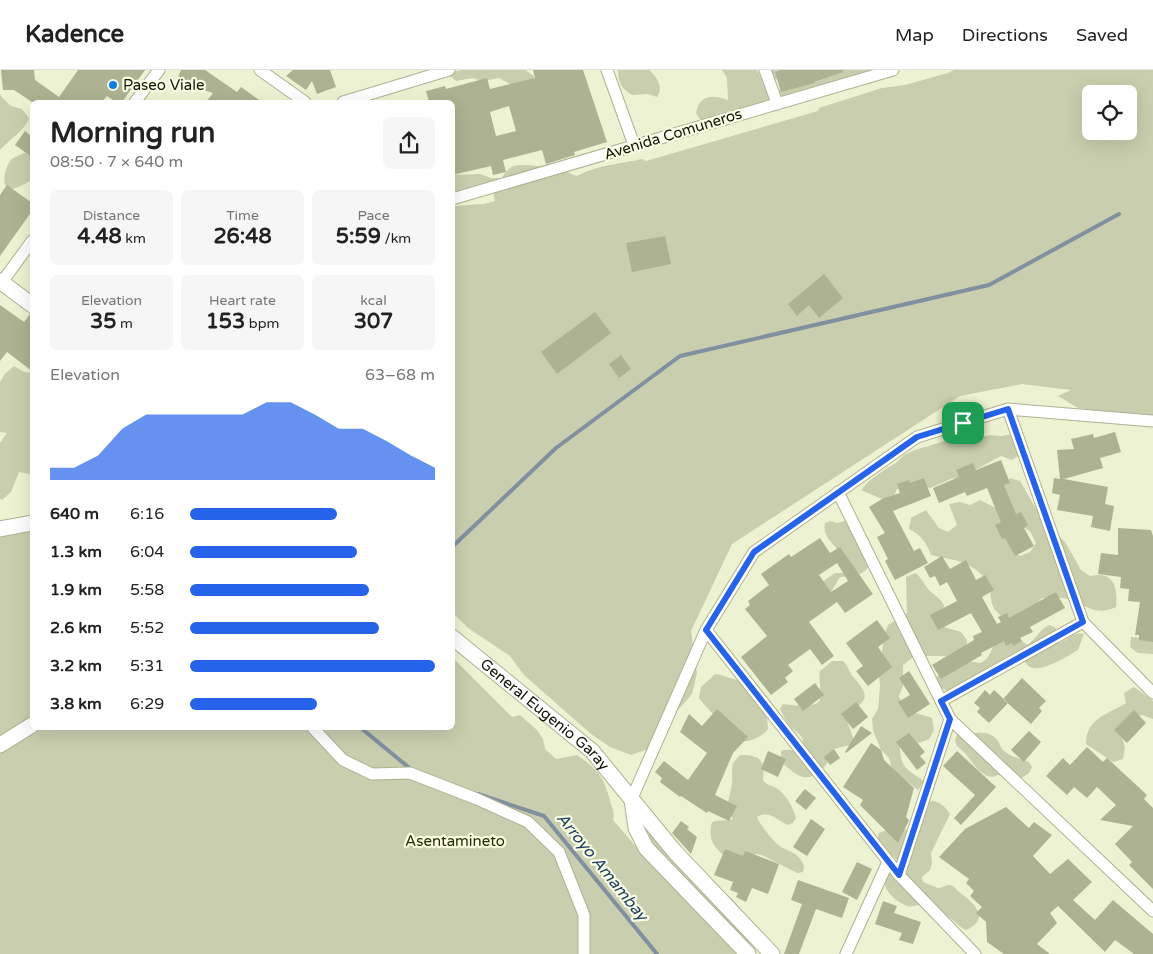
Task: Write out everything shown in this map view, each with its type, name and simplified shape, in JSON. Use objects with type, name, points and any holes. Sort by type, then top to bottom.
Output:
[{"type":"street","points":[[136,100],[159,70]]},
{"type":"street","points":[[260,70],[302,100]]},
{"type":"street","points":[[351,100],[449,70]]},
{"type":"street","points":[[608,70],[634,145]]},
{"type":"street","points":[[765,70],[777,103]]},
{"type":"street","name":"Avenida Comuneros","points":[[455,198],[893,70]]},
{"type":"street","points":[[30,244],[1,281],[30,303]]},
{"type":"street","points":[[1008,409],[1083,622],[1153,693]]},
{"type":"street","points":[[748,954],[646,848],[636,828],[632,798],[706,630],[754,552],[917,437],[1008,409],[1153,422]]},
{"type":"street","points":[[838,492],[950,719],[1153,911]]},
{"type":"street","points":[[0,529],[30,523]]},
{"type":"street","points":[[941,701],[1083,622]]},
{"type":"street","points":[[706,630],[888,862],[975,954]]},
{"type":"street","name":"General Eugenio Garay","points":[[455,639],[592,751],[675,852],[772,954]]},
{"type":"street","points":[[899,875],[950,719]]},
{"type":"street","points":[[0,744],[30,725]]},
{"type":"street","points":[[315,730],[343,760],[372,774],[410,773],[477,799],[528,822],[559,852],[584,915],[584,954]]},
{"type":"street","points":[[846,954],[888,862]]},
{"type":"green space","points":[[461,70],[525,70],[534,76],[533,82],[519,89],[499,78],[483,81],[472,78],[456,81],[451,77],[453,72]]},
{"type":"green space","points":[[618,70],[649,70],[659,83],[659,94],[657,97],[648,94],[632,95],[621,84]]},
{"type":"green space","points":[[722,70],[757,70],[768,92],[770,103],[706,123],[696,113],[703,99],[717,97],[728,100],[727,78]]},
{"type":"green space","points":[[772,70],[874,70],[783,100],[776,92],[781,89],[781,80],[771,76]]},
{"type":"green space","points":[[954,70],[1153,70],[1153,418],[1078,408],[1058,396],[1071,390],[1022,384],[960,396],[732,544],[691,631],[697,673],[692,694],[651,748],[631,755],[610,747],[591,734],[524,675],[510,656],[468,628],[455,615],[455,206],[484,204],[495,201],[493,191],[455,195],[455,175],[480,174],[491,178],[502,178],[512,167],[550,165],[559,167],[577,176],[592,169],[609,165],[642,159],[646,161],[818,111],[819,108],[882,88],[905,85]]},
{"type":"green space","points":[[0,95],[11,106],[22,109],[29,118],[21,130],[0,150]]},
{"type":"green space","points":[[30,152],[30,181],[10,189],[4,180],[9,162],[17,156]]},
{"type":"green space","points":[[14,366],[24,372],[30,373],[30,474],[19,472],[11,492],[2,500],[0,499],[0,443],[7,433],[0,432],[0,382],[5,374]]},
{"type":"green space","points":[[1012,434],[1022,438],[1028,446],[1012,460],[1001,456],[962,477],[951,479],[930,488],[922,485],[902,487],[897,489],[893,498],[882,499],[861,490],[869,481],[896,463],[904,455],[915,450],[948,440],[970,442],[980,437]]},
{"type":"green space","points":[[1010,478],[1020,481],[1042,519],[1065,542],[1081,570],[1090,576],[1104,576],[1113,582],[1116,593],[1116,607],[1101,611],[1062,598],[1042,598],[1035,605],[1009,620],[995,610],[991,601],[990,583],[976,569],[957,561],[931,555],[923,539],[909,529],[911,518],[926,510],[939,528],[948,532],[957,525],[949,504],[960,502],[970,505],[980,500],[1000,510],[1012,550],[1020,556],[1030,552],[1036,543],[1030,531],[1021,526],[1003,486]]},
{"type":"green space","name":"Asentamineto","points":[[30,518],[30,730],[455,730],[455,660],[512,717],[520,715],[537,730],[543,739],[545,749],[556,759],[577,755],[595,769],[605,785],[613,810],[613,820],[644,856],[640,834],[651,834],[732,899],[746,918],[751,954],[0,954],[0,526]]},
{"type":"green space","points":[[848,520],[869,565],[861,573],[840,577],[831,592],[826,591],[822,582],[835,573],[843,573],[843,571],[839,552],[825,532],[825,523],[830,521],[837,523]]},
{"type":"green space","points":[[916,573],[944,605],[941,626],[961,632],[967,640],[966,651],[958,658],[917,657],[910,659],[903,665],[903,686],[899,696],[908,710],[932,718],[934,730],[929,739],[919,743],[908,741],[900,748],[900,755],[906,768],[924,781],[918,790],[892,769],[889,758],[881,750],[873,730],[872,719],[878,709],[879,675],[884,636],[888,625],[907,613],[906,577]]},
{"type":"green space","points":[[1050,625],[1056,628],[1055,638],[1058,643],[1073,635],[1084,634],[1078,650],[1041,668],[1030,667],[1022,658],[950,692],[936,685],[934,680],[940,674],[950,669],[969,662],[980,663],[984,661],[990,654],[996,640],[1022,641],[1027,645],[1043,629]]},
{"type":"green space","points":[[1131,637],[1153,639],[1153,654],[1138,653],[1130,647]]},
{"type":"green space","points":[[832,661],[843,661],[864,691],[864,700],[846,718],[854,740],[850,745],[834,749],[826,765],[817,774],[806,777],[800,776],[792,772],[781,762],[781,751],[802,750],[803,739],[789,725],[780,709],[783,704],[804,706],[818,702],[820,699],[820,671]]},
{"type":"green space","points":[[715,674],[741,680],[767,717],[768,729],[759,737],[738,741],[699,698],[701,687]]},
{"type":"green space","points":[[1134,687],[1153,701],[1153,719],[1142,715],[1132,719],[1122,737],[1125,748],[1123,759],[1113,762],[1086,744],[1087,735],[1090,728],[1099,718],[1126,703],[1124,693]]},
{"type":"green space","points":[[990,734],[1006,752],[1029,762],[1032,767],[1029,773],[1020,779],[998,775],[993,777],[987,776],[978,770],[957,746],[955,740],[957,735]]},
{"type":"green space","points":[[740,755],[753,756],[760,760],[763,768],[763,780],[780,791],[791,805],[796,818],[793,823],[788,825],[769,815],[757,817],[776,843],[799,857],[804,866],[803,872],[797,873],[762,855],[756,854],[752,857],[730,860],[716,848],[711,834],[712,822],[733,819],[728,801],[732,783],[733,763]]},
{"type":"green space","points":[[932,801],[938,802],[950,814],[931,853],[932,864],[930,870],[922,877],[923,882],[938,888],[948,885],[955,887],[970,901],[978,911],[979,916],[974,926],[966,930],[944,913],[933,908],[902,904],[889,893],[884,883],[886,873],[897,875],[901,864],[877,839],[879,833],[889,829],[912,830],[927,803]]},
{"type":"building","points":[[1,70],[34,70],[35,80],[59,97],[78,70],[145,70],[123,100],[113,100],[107,96],[104,100],[30,101],[14,90],[3,90]]},
{"type":"building","points":[[181,70],[205,70],[237,92],[241,87],[259,100],[208,100],[213,93],[182,83],[178,77]]},
{"type":"building","points":[[293,70],[330,70],[336,87],[317,94],[312,81],[306,90],[286,76]]},
{"type":"building","points":[[533,70],[583,70],[607,142],[574,152],[575,155],[546,164],[542,150],[503,160],[506,172],[493,175],[491,166],[455,174],[455,100],[428,100],[426,91],[445,86],[446,89],[487,78],[490,89],[535,78]],"holes":[[[509,106],[516,131],[496,136],[490,112]]]},
{"type":"building","points":[[781,70],[843,70],[843,72],[815,83],[781,92],[775,72]]},
{"type":"building","points":[[25,131],[30,135],[30,156],[15,145]]},
{"type":"building","points":[[7,185],[30,202],[30,214],[0,256],[0,195]]},
{"type":"building","points":[[665,236],[671,264],[632,272],[626,243]]},
{"type":"building","points":[[824,274],[843,298],[819,318],[809,305],[797,316],[788,304]]},
{"type":"building","points":[[0,305],[24,322],[30,314],[30,369],[7,352],[0,361]]},
{"type":"building","points":[[595,312],[611,333],[557,374],[541,352]]},
{"type":"building","points":[[621,355],[631,369],[619,378],[609,364]]},
{"type":"building","points":[[1115,432],[1121,452],[1100,458],[1103,468],[1064,479],[1108,487],[1105,504],[1114,506],[1110,531],[1091,527],[1093,516],[1057,510],[1060,495],[1052,493],[1054,478],[1060,479],[1057,450],[1074,449],[1071,439],[1093,434],[1094,438]]},
{"type":"building","points":[[1001,460],[1010,483],[1004,485],[1016,514],[1021,512],[1028,525],[1024,528],[1034,546],[1015,556],[1005,538],[1002,539],[995,525],[1001,522],[987,488],[967,496],[965,492],[939,503],[933,488],[959,477],[956,470],[973,463],[976,470]]},
{"type":"building","points":[[924,478],[931,496],[893,511],[914,551],[920,548],[928,563],[895,580],[885,561],[888,559],[877,537],[885,533],[869,507],[882,499],[900,493],[897,484],[909,480],[910,483]]},
{"type":"building","points":[[1118,528],[1151,530],[1153,536],[1153,642],[1139,640],[1139,635],[1135,635],[1140,602],[1128,601],[1129,589],[1120,588],[1121,577],[1098,574],[1101,553],[1118,555]]},
{"type":"building","points":[[820,538],[830,553],[840,547],[873,594],[845,613],[837,602],[809,622],[834,656],[822,665],[810,649],[788,665],[793,671],[785,678],[788,682],[771,695],[741,657],[767,636],[745,609],[750,605],[748,601],[769,585],[761,574],[789,554],[791,557]],"holes":[[[837,563],[848,581],[831,592],[819,575]]]},
{"type":"building","points":[[942,556],[950,569],[966,560],[976,580],[985,575],[994,590],[982,597],[997,624],[1001,622],[998,617],[1007,613],[1009,618],[1056,592],[1065,608],[1030,627],[1033,632],[1020,638],[1022,641],[1013,646],[1012,643],[1006,646],[1004,641],[981,653],[982,655],[941,679],[932,665],[974,640],[973,636],[982,632],[971,613],[938,630],[930,615],[957,601],[947,582],[940,586],[935,576],[930,578],[924,567]]},
{"type":"building","points":[[877,620],[890,638],[878,647],[892,667],[868,686],[856,671],[863,666],[846,643]]},
{"type":"building","points":[[909,671],[930,704],[908,718],[898,702],[910,695],[899,678]]},
{"type":"building","points":[[1022,678],[1046,701],[1039,708],[1042,711],[1031,724],[1003,699]]},
{"type":"building","points":[[815,683],[824,695],[803,711],[794,699]]},
{"type":"building","points":[[985,690],[990,695],[994,690],[1008,703],[989,723],[977,712],[980,708],[974,703]]},
{"type":"building","points":[[856,702],[868,717],[853,729],[841,714]]},
{"type":"building","points":[[717,709],[748,737],[733,753],[715,795],[737,806],[729,821],[708,811],[707,813],[680,797],[660,782],[662,778],[655,772],[664,761],[688,780],[707,753],[680,732],[689,714],[702,726]]},
{"type":"building","points":[[1134,710],[1146,723],[1127,743],[1114,730]]},
{"type":"building","points":[[861,726],[872,733],[846,753],[845,752]]},
{"type":"building","points":[[1029,731],[1041,742],[1024,762],[1011,750]]},
{"type":"building","points":[[909,733],[925,752],[920,756],[926,763],[917,770],[896,742]]},
{"type":"building","points":[[871,743],[881,750],[884,760],[914,788],[906,817],[909,820],[898,843],[860,805],[863,800],[843,787]]},
{"type":"building","points":[[1087,747],[1103,762],[1107,758],[1147,795],[1144,799],[1153,808],[1153,889],[1129,865],[1132,862],[1115,844],[1133,826],[1100,820],[1116,805],[1097,787],[1087,798],[1074,787],[1067,795],[1046,776],[1063,758],[1070,765]]},
{"type":"building","points":[[834,749],[840,758],[830,765],[824,757]]},
{"type":"building","points":[[768,751],[786,759],[778,777],[761,769]]},
{"type":"building","points":[[957,751],[996,787],[961,825],[954,818],[975,795],[943,766]]},
{"type":"building","points":[[805,789],[816,798],[806,810],[795,801]]},
{"type":"building","points":[[1006,807],[1029,828],[1034,822],[1052,835],[1033,856],[1050,874],[1068,859],[1092,882],[1073,900],[1095,920],[1113,900],[1153,934],[1153,954],[1134,954],[1115,940],[1105,952],[1058,906],[1050,913],[1057,923],[1037,944],[1050,954],[1004,954],[987,942],[986,922],[976,913],[982,907],[970,896],[974,891],[966,883],[969,879],[939,857],[965,829]]},
{"type":"building","points":[[811,819],[825,829],[807,856],[793,847]]},
{"type":"building","points":[[681,821],[697,837],[691,854],[672,833]]},
{"type":"building","points":[[725,849],[743,856],[745,851],[779,864],[768,894],[752,888],[746,902],[736,897],[738,893],[730,890],[733,882],[714,875]]},
{"type":"building","points":[[857,862],[872,869],[857,900],[842,892]]},
{"type":"building","points":[[798,880],[849,898],[842,918],[816,909],[799,954],[784,954],[802,904],[791,900]]},
{"type":"building","points":[[883,901],[897,906],[894,913],[921,922],[913,944],[899,940],[902,933],[875,924]]},
{"type":"waterway","points":[[455,544],[556,448],[680,356],[989,285],[1119,214]]},
{"type":"waterway","name":"Arroyo Amambay","points":[[363,730],[413,771]]},
{"type":"waterway","name":"Arroyo Amambay","points":[[478,794],[544,816],[657,954]]},
{"type":"place","name":"Paseo Viale","points":[[113,85]]},
{"type":"route","points":[[1008,409],[1083,622],[941,701],[950,719],[899,875],[706,630],[754,552],[917,437],[963,423],[1008,409]]}]
